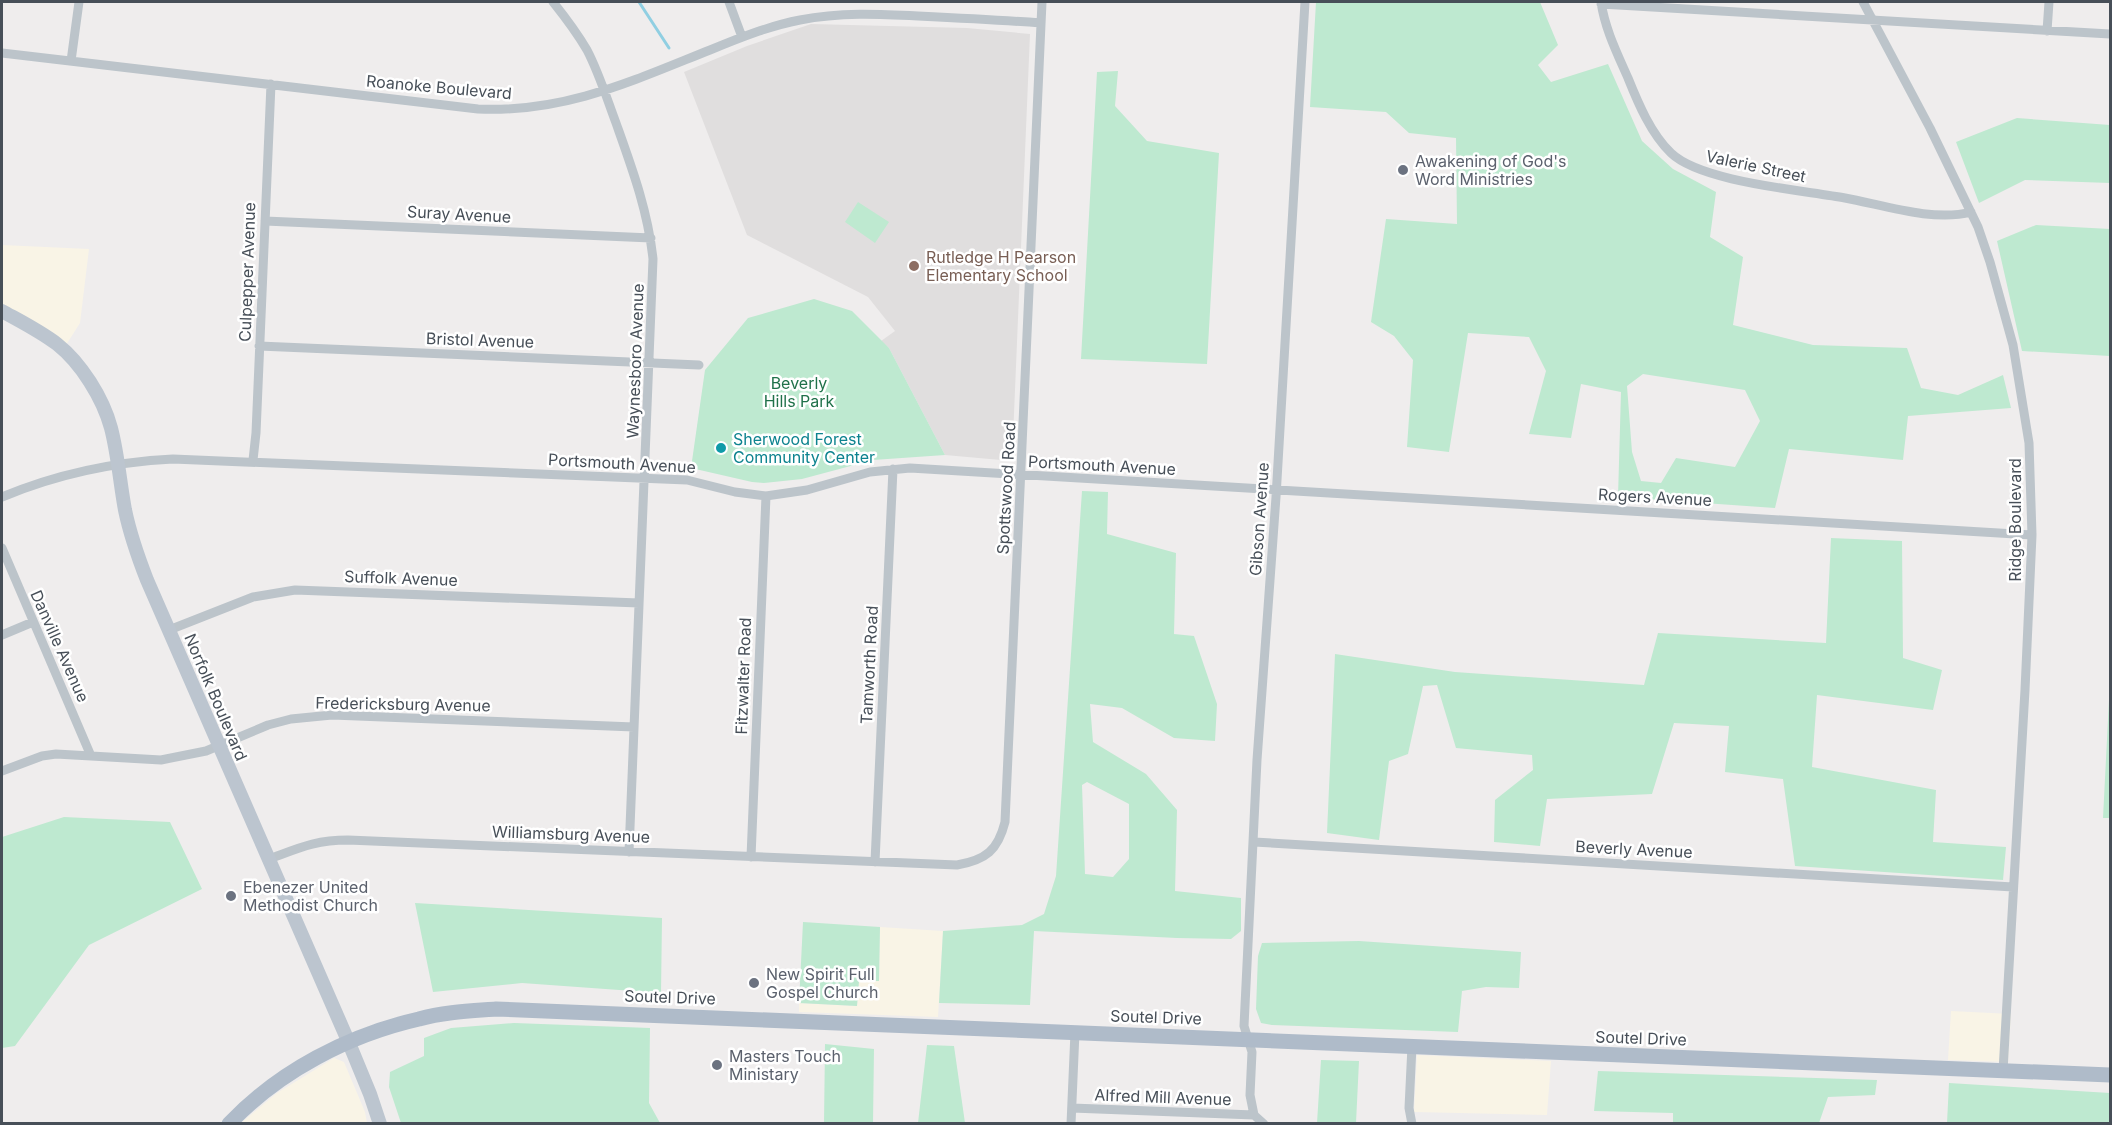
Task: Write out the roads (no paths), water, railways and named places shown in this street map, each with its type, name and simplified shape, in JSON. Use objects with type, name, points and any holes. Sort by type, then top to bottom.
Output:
[{"type":"main road","name":"Soutel Drive","points":[[230,1124],[255,1100],[285,1078],[315,1059],[349,1043],[382,1029],[420,1018],[462,1011],[496,1009],[2110,1075]]},
{"type":"street","points":[[71,61],[79,2]]},
{"type":"street","name":"Waynesboro Avenue","points":[[553,2],[583,44],[604,91],[639,186],[651,238],[654,278],[629,852]]},
{"type":"street","points":[[729,2],[742,37]]},
{"type":"street","name":"Spottswood Road","points":[[875,862],[957,865],[969,863],[988,854],[996,846],[1002,836],[1005,822],[1042,2]]},
{"type":"street","name":"Gibson Avenue","points":[[1254,1115],[1250,1095],[1252,1052],[1245,1026],[1258,748],[1305,2]]},
{"type":"street","name":"Ridge Boulevard","points":[[1863,2],[1930,128],[1971,212],[1990,262],[2019,375],[2029,443],[2032,535],[2003,1071]]},
{"type":"street","points":[[2047,31],[2049,2]]},
{"type":"street","points":[[1601,3],[2110,34]]},
{"type":"street","name":"Valerie Street","points":[[1601,3],[1605,23],[1641,106],[1663,144],[1671,153],[1690,166],[1754,183],[1906,210],[1951,215],[1971,212]]},
{"type":"street","name":"Roanoke Boulevard","points":[[2,53],[498,110],[520,110],[553,105],[604,91],[742,37],[800,20],[851,14],[1041,23]]},
{"type":"street","name":"Culpepper Avenue","points":[[253,460],[271,84]]},
{"type":"street","name":"Suray Avenue","points":[[265,221],[651,238]]},
{"type":"street","name":"Norfolk Boulevard","points":[[2,311],[58,345],[85,375],[105,410],[111,428],[125,512],[134,547],[349,1043],[380,1124]]},
{"type":"street","name":"Bristol Avenue","points":[[259,346],[699,365]]},
{"type":"street","name":"Portsmouth Avenue","points":[[2,497],[68,474],[117,465],[173,459],[253,460],[645,477],[687,480],[735,492],[766,496],[807,490],[870,472],[910,468],[1276,490]]},
{"type":"street","name":"Tamworth Road","points":[[875,862],[893,469]]},
{"type":"street","name":"Rogers Avenue","points":[[1276,490],[2032,535]]},
{"type":"street","name":"Fitzwalter Road","points":[[751,857],[766,496]]},
{"type":"street","name":"Danville Avenue","points":[[2,548],[91,756]]},
{"type":"street","name":"Suffolk Avenue","points":[[169,630],[253,597],[295,590],[639,603]]},
{"type":"street","points":[[2,635],[33,622]]},
{"type":"street","name":"Fredericksburg Avenue","points":[[2,771],[42,756],[56,754],[161,760],[191,755],[268,725],[291,719],[332,715],[634,727]]},
{"type":"street","name":"Williamsburg Avenue","points":[[269,860],[303,845],[332,840],[875,862]]},
{"type":"street","name":"Beverly Avenue","points":[[1254,842],[2013,887]]},
{"type":"street","points":[[1071,1124],[1075,1032]]},
{"type":"street","points":[[1412,1046],[1409,1108],[1412,1124]]},
{"type":"street","name":"Alfred Mill Avenue","points":[[1072,1108],[1254,1115]]},
{"type":"street","points":[[1254,1115],[1264,1124]]},
{"type":"waterway","points":[[639,2],[669,48]]},
{"type":"place","name":"Awakening of God's Word Ministries","points":[[1403,170]]},
{"type":"place","name":"Rutledge H Pearson Elementary School","points":[[914,266]]},
{"type":"place","name":"Sherwood Forest Community Center","points":[[721,448]]},
{"type":"place","name":"Ebenezer United Methodist Church","points":[[231,896]]},
{"type":"place","name":"New Spirit Full Gospel Church","points":[[754,983]]},
{"type":"place","name":"Masters Touch Ministary","points":[[717,1065]]},
{"type":"park label","name":"Beverly Hills Park","points":[[799,392]]}]
